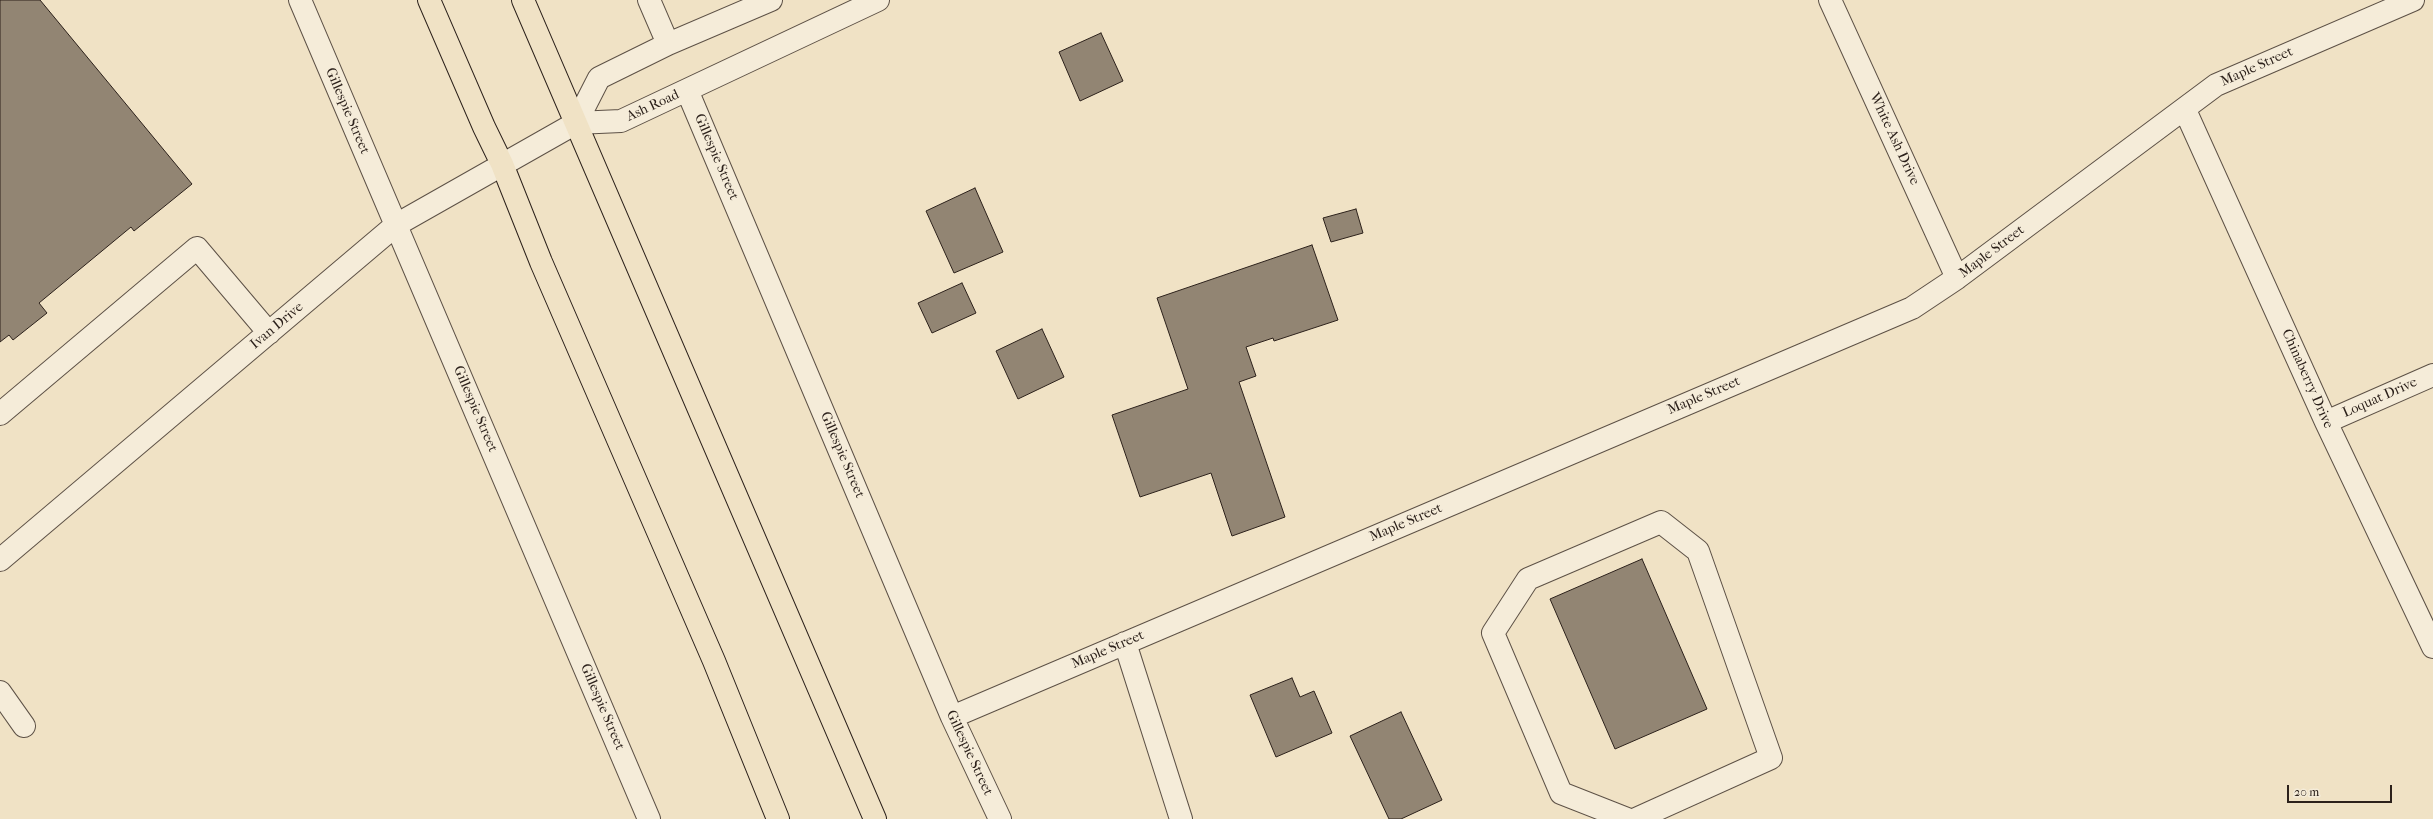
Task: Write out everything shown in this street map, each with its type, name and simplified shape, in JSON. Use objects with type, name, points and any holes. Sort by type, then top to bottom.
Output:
[{"type":"highway","points":[[429,0],[484,127],[502,164],[541,262],[710,654],[778,819]]},
{"type":"highway","points":[[523,0],[875,819]]},
{"type":"street","name":"Gillespie Street","points":[[300,0],[649,819]]},
{"type":"street","points":[[649,0],[668,44]]},
{"type":"street","points":[[576,123],[599,78],[668,44],[770,0]]},
{"type":"street","name":"Ash Road","points":[[576,123],[621,121],[878,0]]},
{"type":"street","name":"White Ash Drive","points":[[1830,0],[1957,278]]},
{"type":"street","name":"Maple Street","points":[[952,717],[1912,308],[1957,278],[2185,110],[2216,85],[2413,0]]},
{"type":"street","name":"Gillespie Street","points":[[687,90],[952,717],[1000,819]]},
{"type":"street","name":"Chinaberry Drive","points":[[2185,110],[2326,422],[2433,647]]},
{"type":"street","name":"Ivan Drive","points":[[0,560],[396,225],[576,123]]},
{"type":"street","points":[[0,414],[197,248],[268,333]]},
{"type":"street","name":"Loquat Drive","points":[[2326,422],[2433,375]]},
{"type":"street","points":[[1628,819],[1561,792],[1493,633],[1528,579],[1660,522],[1698,550],[1771,758],[1636,819]]},
{"type":"street","points":[[1125,643],[1181,819]]},
{"type":"street","points":[[0,692],[24,726]]},
{"type":"building","points":[[0,0],[40,0],[192,184],[134,231],[131,227],[39,303],[47,313],[13,340],[9,335],[0,342]]},
{"type":"building","points":[[1101,33],[1123,81],[1080,101],[1059,52]]},
{"type":"building","points":[[975,188],[1003,252],[954,273],[926,211]]},
{"type":"building","points":[[1356,209],[1363,233],[1331,242],[1323,218]]},
{"type":"building","points":[[1312,245],[1338,320],[1274,341],[1273,338],[1246,347],[1256,376],[1239,382],[1285,517],[1232,536],[1211,473],[1140,497],[1112,415],[1188,389],[1157,298]]},
{"type":"building","points":[[962,283],[976,313],[932,333],[918,303]]},
{"type":"building","points":[[1042,329],[1064,377],[1018,399],[996,351]]},
{"type":"building","points":[[1642,559],[1707,709],[1615,749],[1550,599]]},
{"type":"building","points":[[1292,678],[1300,697],[1314,691],[1332,733],[1276,757],[1250,695]]},
{"type":"building","points":[[1401,712],[1442,800],[1401,819],[1389,819],[1350,736]]}]
